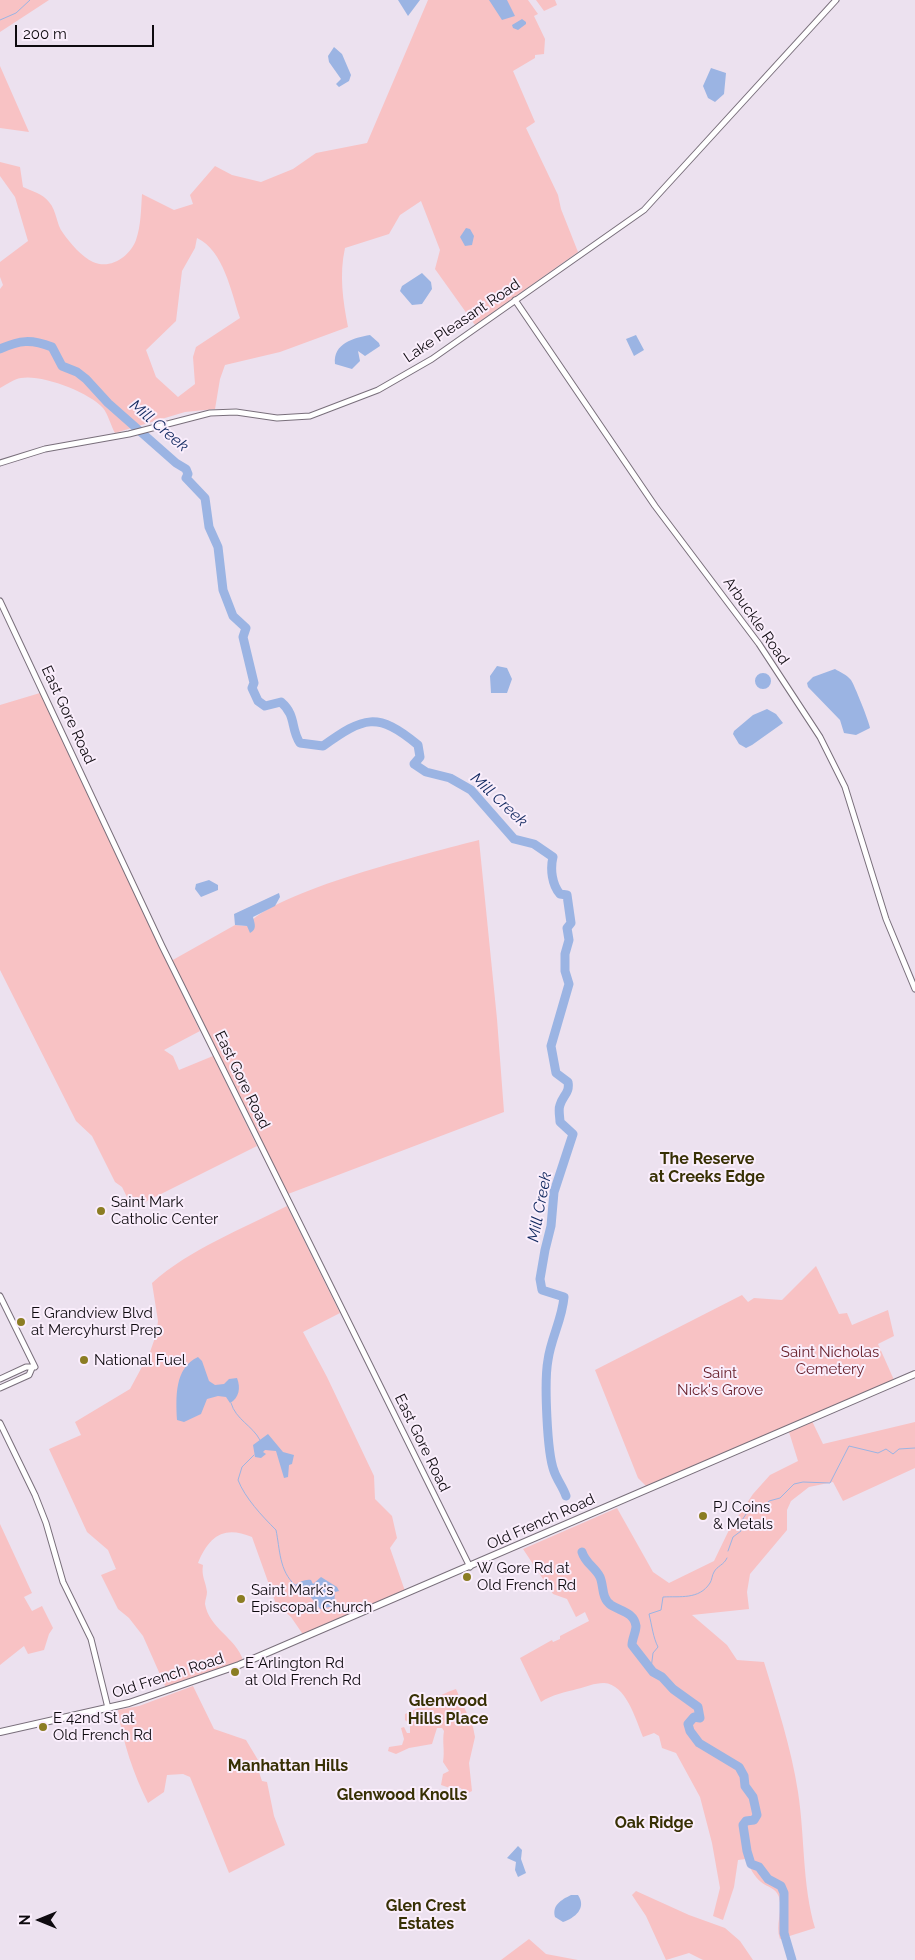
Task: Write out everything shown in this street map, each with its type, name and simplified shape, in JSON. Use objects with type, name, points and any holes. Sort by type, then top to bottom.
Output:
[{"type":"main road","name":"Old French Road","points":[[0,1732],[108,1708],[156,1695],[239,1665],[915,1374]]},
{"type":"street","name":"Lake Pleasant Road","points":[[0,463],[45,449],[135,433],[210,413],[230,412],[277,418],[297,418],[347,404],[378,390],[432,359],[649,206],[836,0]]},
{"type":"street","name":"Arbuckle Road","points":[[515,300],[655,506],[759,644],[823,743],[845,787],[886,919],[915,989]]},
{"type":"street","name":"East Gore Road","points":[[0,601],[171,964],[470,1567]]},
{"type":"street","points":[[0,1296],[33,1368]]},
{"type":"street","points":[[0,1380],[26,1368],[33,1368]]},
{"type":"street","points":[[0,1388],[29,1375],[33,1368]]},
{"type":"street","points":[[0,1423],[35,1495],[46,1523],[58,1569],[91,1639],[108,1708]]},
{"type":"green space","points":[[0,0],[49,0],[0,32]]},
{"type":"green space","points":[[428,0],[528,0],[538,14],[534,16],[545,39],[544,54],[535,55],[535,58],[513,71],[535,122],[526,128],[558,195],[561,209],[578,252],[475,325],[435,269],[440,250],[421,201],[400,215],[389,234],[345,248],[342,278],[348,327],[280,352],[225,365],[220,379],[215,409],[185,412],[115,433],[103,408],[76,390],[30,377],[18,379],[0,388],[0,289],[3,285],[0,277],[0,262],[28,241],[15,197],[0,176],[0,162],[20,167],[23,187],[47,199],[54,209],[61,229],[73,245],[89,260],[106,264],[113,263],[125,256],[133,246],[139,229],[142,194],[174,210],[193,204],[190,195],[215,166],[232,175],[261,182],[293,169],[316,153],[367,143]],"holes":[[[197,238],[206,244],[220,262],[230,285],[240,318],[196,347],[193,357],[195,384],[178,397],[156,377],[146,350],[176,321],[182,271],[195,248]]]},
{"type":"green space","points":[[536,0],[555,0],[557,5],[544,11]]},
{"type":"green space","points":[[0,66],[29,132],[0,128]]},
{"type":"green space","points":[[40,693],[200,1031],[164,1050],[173,1056],[179,1070],[213,1056],[257,1146],[137,1206],[131,1205],[122,1187],[115,1182],[92,1136],[76,1121],[0,970],[0,705]]},
{"type":"green space","points":[[479,840],[497,1019],[504,1112],[288,1194],[171,961],[235,925],[247,926],[262,913],[286,900],[318,887],[391,864]]},
{"type":"green space","points":[[287,1206],[340,1313],[303,1332],[327,1377],[374,1476],[375,1499],[392,1516],[397,1538],[390,1548],[405,1591],[304,1636],[291,1617],[276,1604],[252,1537],[233,1532],[219,1535],[207,1546],[198,1563],[203,1565],[203,1576],[207,1592],[205,1604],[212,1620],[235,1645],[243,1660],[166,1688],[143,1636],[129,1618],[118,1609],[101,1575],[116,1569],[108,1550],[87,1532],[49,1449],[81,1435],[75,1422],[130,1389],[150,1352],[156,1335],[158,1321],[152,1283],[200,1250]]},
{"type":"green space","name":"Saint Nick's Grove","points":[[816,1266],[839,1314],[847,1313],[852,1325],[888,1310],[894,1336],[878,1344],[894,1380],[646,1486],[638,1478],[595,1370],[742,1295],[748,1302],[754,1298],[782,1300]]},
{"type":"green space","points":[[812,1421],[823,1444],[915,1422],[915,1468],[843,1501],[833,1482],[809,1487],[791,1501],[787,1510],[787,1530],[750,1574],[747,1592],[749,1609],[692,1615],[727,1645],[737,1660],[764,1662],[792,1759],[800,1809],[808,1895],[815,1928],[780,1939],[778,1928],[780,1902],[778,1894],[756,1877],[746,1859],[738,1860],[734,1887],[723,1920],[713,1916],[720,1888],[712,1843],[700,1797],[676,1753],[662,1748],[659,1736],[654,1733],[643,1737],[629,1704],[618,1689],[604,1683],[597,1684],[549,1697],[541,1702],[520,1658],[552,1640],[553,1642],[560,1639],[560,1636],[589,1621],[585,1612],[576,1617],[567,1599],[553,1594],[523,1549],[617,1508],[653,1572],[669,1583],[714,1561],[729,1530],[753,1494],[770,1475],[798,1461],[789,1432]]},
{"type":"green space","points":[[0,1524],[32,1593],[24,1597],[32,1611],[42,1606],[53,1628],[44,1650],[28,1654],[24,1646],[0,1665]]},
{"type":"green space","points":[[193,1686],[214,1729],[246,1740],[261,1765],[259,1772],[262,1781],[267,1782],[274,1816],[285,1845],[229,1873],[190,1777],[183,1774],[167,1775],[164,1792],[148,1803],[129,1758],[120,1722],[118,1710],[139,1706]]},
{"type":"green space","points":[[456,1689],[473,1727],[475,1737],[469,1763],[472,1791],[468,1793],[462,1791],[461,1788],[453,1789],[441,1785],[443,1774],[449,1771],[443,1762],[444,1731],[442,1728],[437,1728],[432,1744],[409,1748],[396,1754],[388,1751],[389,1747],[402,1745],[404,1739],[401,1728],[404,1727],[407,1733],[410,1733],[410,1724],[405,1720],[405,1714]]},
{"type":"green space","points":[[636,1891],[689,1915],[725,1928],[740,1941],[753,1960],[703,1960],[689,1953],[666,1960],[646,1916],[632,1895]]},
{"type":"green space","points":[[529,1939],[546,1954],[578,1960],[501,1960]]},
{"type":"water","points":[[398,0],[420,0],[408,16]]},
{"type":"water","points":[[489,0],[507,0],[515,16],[502,20]]},
{"type":"water","points":[[522,19],[526,24],[518,30],[513,28],[512,25]]},
{"type":"water","points":[[334,47],[342,54],[351,75],[349,81],[339,87],[336,84],[341,79],[329,62],[328,56]]},
{"type":"water","points":[[711,68],[726,73],[724,94],[715,102],[708,98],[703,86]]},
{"type":"water","points":[[466,228],[470,229],[474,236],[472,245],[465,246],[460,237]]},
{"type":"water","points":[[422,273],[431,282],[432,289],[422,304],[412,305],[400,291],[402,286]]},
{"type":"water","points":[[370,335],[380,346],[365,356],[358,351],[360,361],[352,369],[335,364],[337,351],[341,346],[351,340]]},
{"type":"water","points":[[636,335],[644,350],[634,356],[626,339]]},
{"type":"water","points":[[497,666],[507,668],[512,679],[507,693],[491,693],[490,676]]},
{"type":"water","points":[[835,669],[851,680],[870,728],[856,735],[844,733],[840,720],[808,687],[807,683],[813,677]]},
{"type":"water","points":[[763,673],[769,675],[771,681],[769,687],[763,689],[757,687],[755,681],[757,675]]},
{"type":"water","points":[[767,709],[776,714],[783,723],[746,748],[739,744],[733,734],[734,731],[753,715]]},
{"type":"water","points":[[209,880],[218,885],[218,890],[201,897],[195,889],[196,884]]},
{"type":"water","points":[[279,893],[280,897],[275,906],[253,917],[255,926],[254,930],[250,933],[247,926],[235,925],[234,914]]},
{"type":"water","points":[[198,1357],[202,1361],[209,1381],[215,1385],[224,1384],[229,1379],[237,1378],[238,1392],[230,1403],[226,1397],[218,1396],[207,1399],[201,1414],[184,1422],[177,1420],[178,1384],[184,1368]]},
{"type":"water","points":[[268,1434],[283,1452],[294,1455],[292,1464],[289,1465],[288,1477],[284,1478],[276,1451],[265,1450],[263,1452],[266,1454],[261,1458],[255,1457],[253,1445]]},
{"type":"water","points":[[321,1577],[337,1587],[339,1591],[335,1592],[334,1606],[320,1609],[307,1592],[299,1593],[295,1585],[309,1580],[313,1584]]},
{"type":"water","points":[[518,1846],[522,1850],[521,1859],[526,1873],[518,1877],[515,1870],[516,1862],[507,1858]]},
{"type":"water","points":[[571,1895],[578,1895],[581,1904],[580,1908],[572,1918],[563,1922],[555,1917],[555,1909],[561,1901]]},
{"type":"waterway","points":[[0,20],[16,13],[30,0]]},
{"type":"waterway","name":"Mill Creek","points":[[0,349],[26,342],[52,347],[62,366],[77,372],[86,379],[108,403],[176,463],[186,469],[188,474],[186,478],[205,498],[209,527],[218,547],[223,590],[233,616],[246,628],[243,637],[254,683],[252,688],[258,701],[265,706],[281,702],[286,707],[300,743],[323,746],[349,729],[371,722],[392,727],[418,745],[420,757],[414,764],[426,772],[450,778],[471,790],[514,839],[534,844],[553,857],[553,882],[560,894],[567,895],[571,923],[567,928],[569,940],[565,954],[565,971],[569,984],[551,1046],[556,1073],[568,1082],[567,1091],[559,1107],[560,1122],[573,1134],[554,1192],[551,1226],[540,1279],[542,1290],[564,1297],[548,1360],[546,1400],[552,1462],[555,1474],[566,1496]]},
{"type":"waterway","points":[[231,1403],[240,1418],[253,1430],[260,1440]]},
{"type":"waterway","points":[[728,1551],[733,1537],[741,1531],[740,1523],[753,1504],[765,1506],[769,1501],[780,1498],[794,1484],[803,1482],[830,1483],[849,1446],[878,1453],[886,1449],[893,1454],[899,1449],[915,1448]]},
{"type":"waterway","points":[[254,1455],[242,1467],[238,1480],[249,1500],[276,1530],[283,1566],[295,1585]]},
{"type":"waterway","name":"Mill Creek","points":[[582,1552],[585,1559],[600,1577],[604,1595],[608,1602],[626,1612],[635,1621],[636,1628],[632,1645],[653,1672],[662,1677],[673,1689],[698,1707],[700,1718],[694,1717],[688,1724],[690,1731],[699,1743],[739,1767],[744,1776],[745,1786],[753,1797],[757,1815],[754,1820],[746,1821],[743,1825],[747,1851],[751,1864],[759,1867],[768,1879],[781,1886],[784,1893],[784,1933],[792,1960]]},
{"type":"waterway","points":[[651,1669],[653,1653],[658,1647],[649,1614],[661,1610],[663,1597],[695,1595],[706,1588],[715,1570],[727,1558]]},
{"type":"place","name":"Saint Mark Catholic Center","points":[[101,1211]]},
{"type":"place","name":"E Grandview Blvd at Mercyhurst Prep","points":[[21,1322]]},
{"type":"place","name":"National Fuel","points":[[84,1360]]},
{"type":"place","name":"PJ Coins & Metals","points":[[703,1516]]},
{"type":"place","name":"W Gore Rd at Old French Rd","points":[[467,1577]]},
{"type":"place","name":"Saint Mark's Episcopal Church","points":[[241,1599]]},
{"type":"place","name":"E Arlington Rd at Old French Rd","points":[[235,1672]]},
{"type":"place","name":"E 42nd St at Old French Rd","points":[[43,1727]]},
{"type":"district","name":"The Reserve at Creeks Edge","points":[[707,1168]]},
{"type":"district","name":"Glenwood Hills Place","points":[[448,1710]]},
{"type":"district","name":"Manhattan Hills","points":[[288,1766]]},
{"type":"district","name":"Glenwood Knolls","points":[[402,1795]]},
{"type":"district","name":"Oak Ridge","points":[[654,1823]]},
{"type":"district","name":"Glen Crest Estates","points":[[426,1915]]},
{"type":"park label","name":"Saint Nicholas Cemetery","points":[[830,1360]]}]
